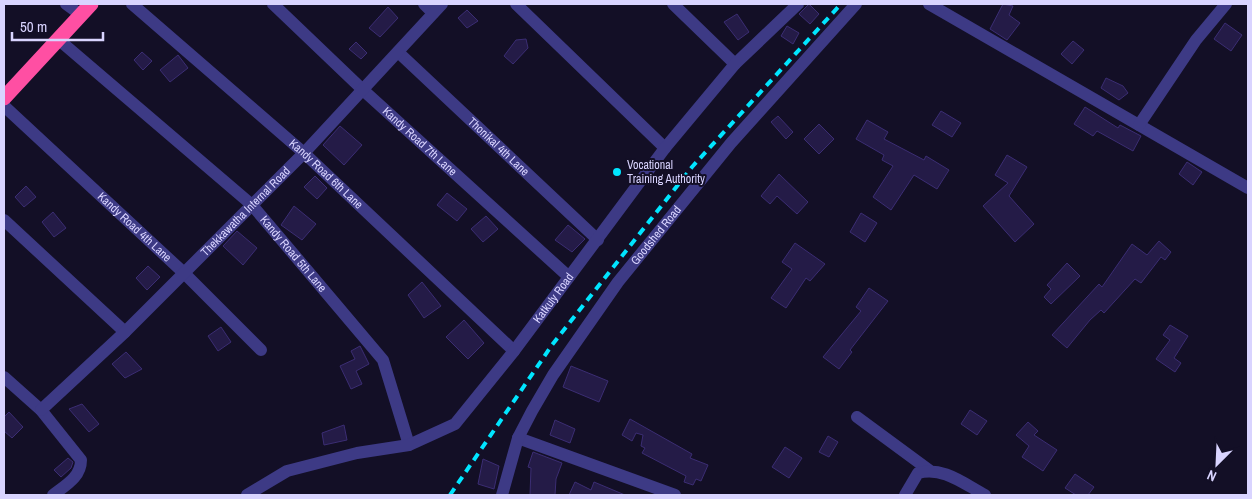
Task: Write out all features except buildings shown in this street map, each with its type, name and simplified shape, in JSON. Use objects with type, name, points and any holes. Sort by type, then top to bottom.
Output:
[{"type":"highway","points":[[4,98],[91,4]]},
{"type":"street","points":[[66,4],[81,16]]},
{"type":"street","name":"Kandy Road 6th Lane","points":[[132,4],[304,153],[514,351]]},
{"type":"street","name":"Kandy Road 7th Lane","points":[[273,4],[362,90],[569,277]]},
{"type":"street","points":[[424,4],[438,8]]},
{"type":"street","points":[[516,4],[665,148]]},
{"type":"street","points":[[673,4],[735,64]]},
{"type":"street","name":"Katkuly Road","points":[[247,495],[267,490],[287,471],[357,453],[409,445],[455,424],[514,351],[665,148],[735,64],[798,4]]},
{"type":"street","name":"Goodshed Road","points":[[502,495],[518,438],[553,374],[618,282],[731,143],[856,4]]},
{"type":"street","points":[[929,4],[1248,188]]},
{"type":"street","points":[[1139,125],[1196,40],[1226,4]]},
{"type":"street","name":"Thekkawatha Internal Road","points":[[41,410],[125,332],[304,153],[438,8]]},
{"type":"street","name":"Kandy Road 5th Lane","points":[[59,40],[252,205],[382,360],[409,445]]},
{"type":"street","name":"Thonikal 4th Lane","points":[[398,52],[598,240]]},
{"type":"street","name":"Kandy Road 4th Lane","points":[[4,106],[184,273],[261,350]]},
{"type":"street","points":[[4,220],[125,332]]},
{"type":"street","points":[[4,377],[41,410],[81,460],[81,468],[77,476],[54,495]]},
{"type":"street","points":[[857,417],[929,470],[942,472],[985,495]]},
{"type":"street","points":[[518,438],[675,495]]},
{"type":"street","points":[[905,495],[918,474],[929,470]]},
{"type":"railway","points":[[450,495],[552,345],[692,167],[841,4]]},
{"type":"place","name":"Vocational Training Authority","points":[[617,172]]}]
